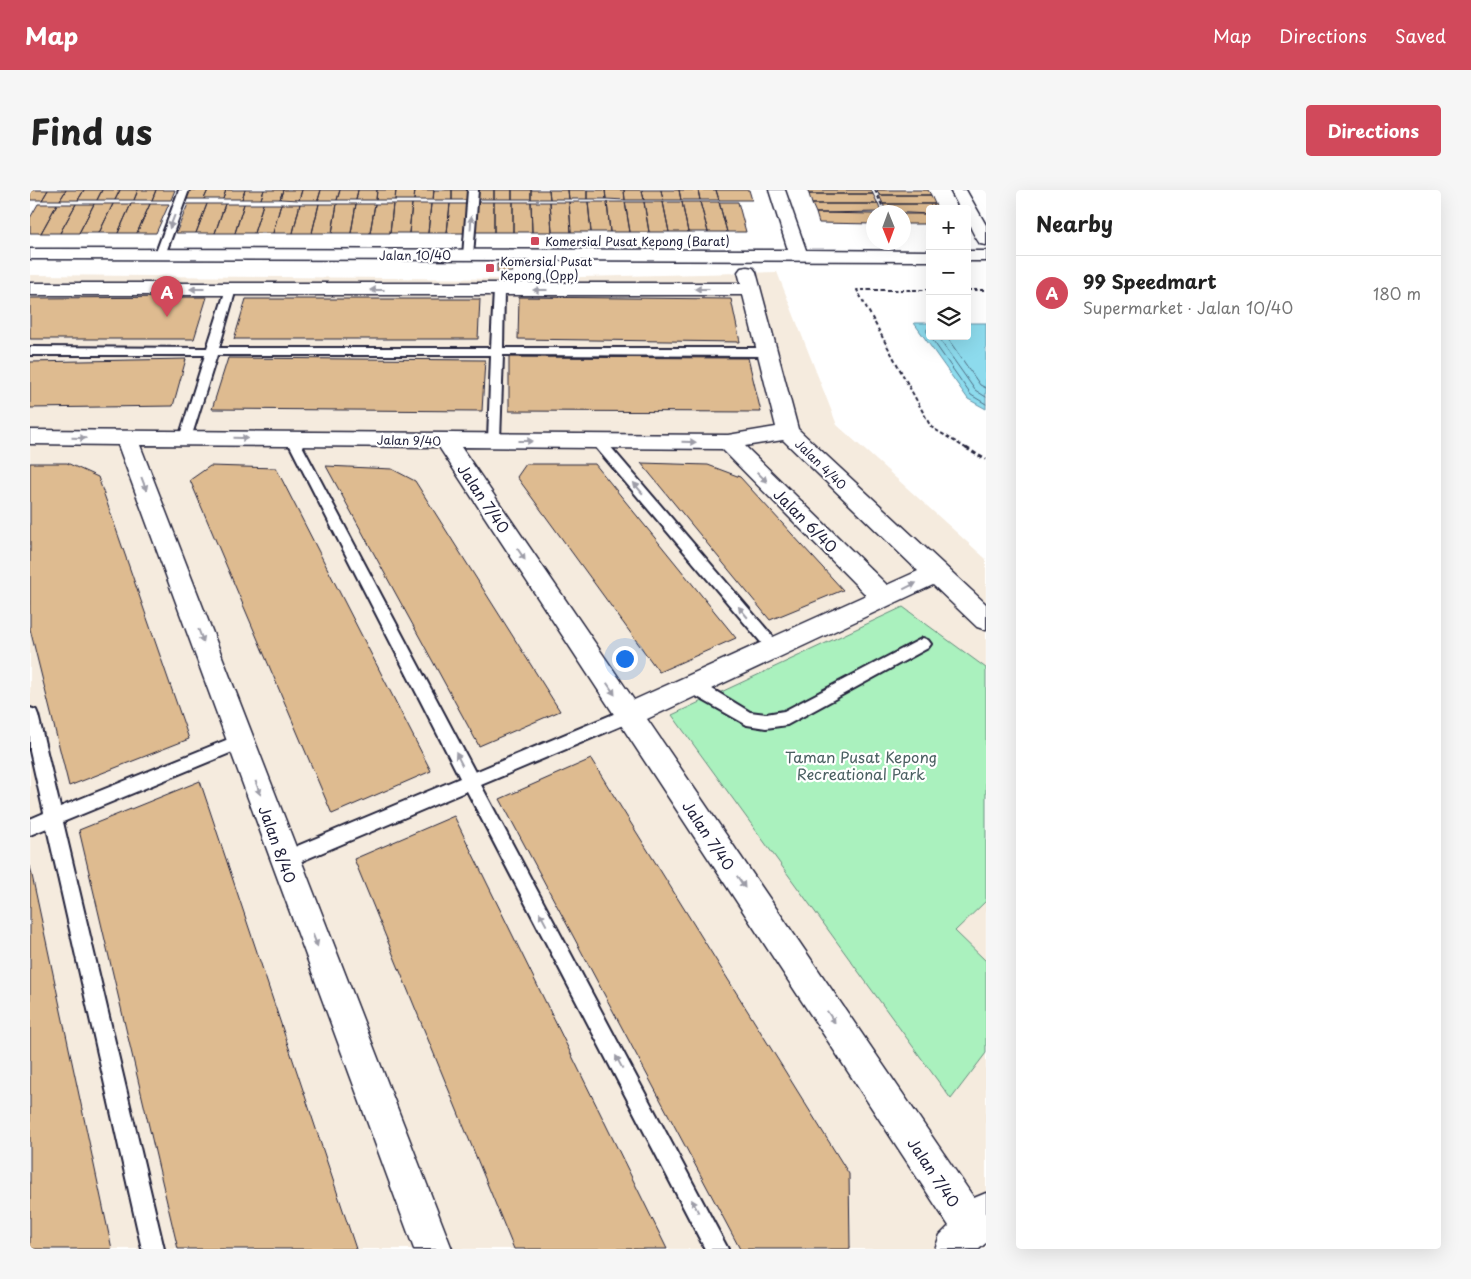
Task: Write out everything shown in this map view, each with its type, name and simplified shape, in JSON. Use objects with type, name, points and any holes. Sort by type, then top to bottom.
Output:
[{"type":"street","points":[[778,190],[799,256]]},
{"type":"street","points":[[958,190],[986,240]]},
{"type":"street","name":"Jalan 10/40","points":[[30,254],[926,256]]},
{"type":"street","name":"Jalan 4/40","points":[[743,256],[788,432],[986,620]]},
{"type":"street","points":[[971,256],[986,256]]},
{"type":"street","points":[[30,289],[751,289]]},
{"type":"street","name":"Jalan 9/40","points":[[30,437],[728,442],[788,432]]},
{"type":"street","name":"Jalan 8/40","points":[[126,438],[284,860],[433,1249]]},
{"type":"street","name":"Jalan 7/40","points":[[445,440],[971,1230]]},
{"type":"street","name":"Jalan 6/40","points":[[728,442],[884,598]]},
{"type":"street","points":[[629,715],[936,573]]},
{"type":"lane","points":[[160,255],[184,190]]},
{"type":"lane","points":[[468,256],[473,190]]},
{"type":"lane","points":[[185,438],[232,289]]},
{"type":"lane","points":[[494,440],[499,290]]},
{"type":"lane","points":[[30,351],[768,352]]},
{"type":"lane","points":[[292,438],[717,1249]]},
{"type":"lane","points":[[598,441],[775,649]]},
{"type":"lane","points":[[693,686],[747,718],[766,722],[787,718],[923,644]]},
{"type":"lane","points":[[30,715],[153,1249]]},
{"type":"lane","points":[[284,860],[629,715]]},
{"type":"lane","points":[[30,827],[241,741]]},
{"type":"path","points":[[875,190],[882,205]]},
{"type":"path","points":[[926,290],[857,290],[931,426],[986,460]]},
{"type":"path","points":[[971,290],[986,290]]},
{"type":"shaded area","points":[[777,272],[837,425],[986,559],[986,1249],[30,1249],[30,275],[504,279]]},
{"type":"green space","name":"Taman Pusat Kepong Recreational Park","points":[[903,607],[986,668],[986,901],[955,931],[986,961],[986,1053],[951,1099],[672,715]]},
{"type":"water","points":[[914,323],[926,323],[926,340]]},
{"type":"water","points":[[971,323],[986,323],[986,409],[968,399],[926,340],[971,340]]},
{"type":"building","points":[[30,190],[48,190],[42,200],[30,200]]},
{"type":"building","points":[[48,190],[66,190],[60,200],[42,200]]},
{"type":"building","points":[[66,190],[84,190],[78,200],[60,200]]},
{"type":"building","points":[[84,190],[102,190],[97,200],[78,200]]},
{"type":"building","points":[[102,190],[120,190],[115,200],[97,200]]},
{"type":"building","points":[[120,190],[138,190],[134,200],[115,200]]},
{"type":"building","points":[[138,190],[156,190],[152,200],[134,200]]},
{"type":"building","points":[[156,190],[175,190],[171,200],[152,200]]},
{"type":"building","points":[[189,190],[208,190],[204,199],[185,199]]},
{"type":"building","points":[[208,190],[226,190],[223,199],[204,199]]},
{"type":"building","points":[[226,190],[245,190],[242,199],[223,199]]},
{"type":"building","points":[[245,190],[264,190],[261,199],[242,199]]},
{"type":"building","points":[[264,190],[283,190],[280,199],[261,199]]},
{"type":"building","points":[[283,190],[302,190],[299,200],[280,199]]},
{"type":"building","points":[[302,190],[321,190],[318,200],[299,200]]},
{"type":"building","points":[[321,190],[340,190],[337,200],[318,200]]},
{"type":"building","points":[[340,190],[358,190],[356,200],[337,200]]},
{"type":"building","points":[[358,190],[377,190],[376,200],[356,200]]},
{"type":"building","points":[[377,190],[396,190],[395,200],[376,200]]},
{"type":"building","points":[[396,190],[415,190],[414,200],[395,200]]},
{"type":"building","points":[[415,190],[434,190],[433,200],[414,200]]},
{"type":"building","points":[[434,190],[452,190],[452,200],[433,200]]},
{"type":"building","points":[[452,190],[471,190],[471,200],[452,200]]},
{"type":"building","points":[[475,190],[494,190],[494,199],[475,199]]},
{"type":"building","points":[[494,190],[512,190],[512,199],[494,199]]},
{"type":"building","points":[[512,190],[531,190],[531,199],[512,199]]},
{"type":"building","points":[[531,190],[549,190],[550,199],[531,199]]},
{"type":"building","points":[[549,190],[568,190],[569,199],[550,199]]},
{"type":"building","points":[[568,190],[587,190],[587,199],[569,199]]},
{"type":"building","points":[[587,190],[605,190],[606,199],[587,199]]},
{"type":"building","points":[[605,190],[624,190],[625,200],[606,199]]},
{"type":"building","points":[[624,190],[642,190],[644,200],[625,200]]},
{"type":"building","points":[[642,190],[661,190],[663,200],[644,200]]},
{"type":"building","points":[[661,190],[679,190],[681,200],[663,200]]},
{"type":"building","points":[[679,190],[698,190],[700,200],[681,200]]},
{"type":"building","points":[[698,190],[716,190],[719,200],[700,200]]},
{"type":"building","points":[[716,190],[749,190],[752,200],[719,200]]},
{"type":"building","points":[[807,190],[871,190],[873,194],[809,194]]},
{"type":"building","points":[[877,190],[928,190],[931,195],[879,195]]},
{"type":"building","points":[[809,194],[873,194],[878,204],[812,204]]},
{"type":"building","points":[[879,195],[931,195],[935,204],[883,204]]},
{"type":"building","points":[[475,202],[494,202],[494,232],[474,232]]},
{"type":"building","points":[[494,202],[513,202],[513,232],[494,232]]},
{"type":"building","points":[[513,202],[531,202],[532,232],[513,232]]},
{"type":"building","points":[[531,202],[550,202],[552,232],[532,232]]},
{"type":"building","points":[[550,202],[569,202],[571,232],[552,232]]},
{"type":"building","points":[[569,202],[588,202],[591,232],[571,232]]},
{"type":"building","points":[[588,202],[607,202],[610,232],[591,232]]},
{"type":"building","points":[[607,202],[625,202],[630,232],[610,232]]},
{"type":"building","points":[[625,202],[644,202],[649,232],[630,232]]},
{"type":"building","points":[[644,202],[663,202],[669,232],[649,232]]},
{"type":"building","points":[[663,202],[682,202],[688,232],[669,232]]},
{"type":"building","points":[[682,202],[700,202],[708,232],[688,232]]},
{"type":"building","points":[[700,202],[719,202],[727,232],[708,232]]},
{"type":"building","points":[[719,202],[738,202],[746,232],[727,232]]},
{"type":"building","points":[[38,204],[57,204],[41,233],[30,233],[30,218]]},
{"type":"building","points":[[57,204],[76,204],[60,233],[41,233]]},
{"type":"building","points":[[76,204],[94,204],[79,233],[60,233]]},
{"type":"building","points":[[94,204],[113,204],[99,233],[79,233]]},
{"type":"building","points":[[113,204],[131,204],[118,233],[99,233]]},
{"type":"building","points":[[131,204],[150,204],[137,233],[118,233]]},
{"type":"building","points":[[150,204],[169,204],[156,233],[137,233]]},
{"type":"building","points":[[188,204],[207,204],[196,233],[176,233]]},
{"type":"building","points":[[207,204],[225,204],[215,233],[196,233]]},
{"type":"building","points":[[225,204],[244,204],[235,233],[215,233]]},
{"type":"building","points":[[244,204],[263,204],[254,233],[235,233]]},
{"type":"building","points":[[263,204],[281,204],[273,233],[254,233]]},
{"type":"building","points":[[281,204],[300,204],[293,233],[273,233]]},
{"type":"building","points":[[300,204],[319,204],[312,233],[293,233]]},
{"type":"building","points":[[319,204],[337,204],[332,233],[312,233]]},
{"type":"building","points":[[337,204],[356,204],[351,233],[332,233]]},
{"type":"building","points":[[356,204],[375,204],[370,233],[351,233]]},
{"type":"building","points":[[375,204],[393,204],[390,233],[370,233]]},
{"type":"building","points":[[393,204],[412,204],[409,233],[390,233]]},
{"type":"building","points":[[412,204],[431,204],[428,233],[409,233]]},
{"type":"building","points":[[431,204],[450,204],[447,233],[428,233]]},
{"type":"building","points":[[450,204],[468,204],[467,233],[447,233]]},
{"type":"building","points":[[812,204],[878,205],[866,205],[866,212],[816,213]]},
{"type":"building","points":[[883,204],[936,205],[926,205],[926,214],[911,213],[911,205]]},
{"type":"building","points":[[816,213],[866,214],[866,224],[819,223]]},
{"type":"building","points":[[911,214],[926,214],[926,224],[911,224]]},
{"type":"building","points":[[497,264],[512,264],[512,272],[497,272]]},
{"type":"building","points":[[207,297],[194,339],[30,339],[30,298]]},
{"type":"building","points":[[519,297],[731,299],[740,342],[518,339]]},
{"type":"building","points":[[246,299],[480,299],[478,339],[234,339]]},
{"type":"building","points":[[509,357],[748,358],[761,412],[509,411]]},
{"type":"building","points":[[228,358],[485,360],[482,411],[212,409]]},
{"type":"building","points":[[186,359],[173,406],[30,408],[30,362]]},
{"type":"building","points":[[30,463],[67,463],[98,477],[189,739],[69,786],[30,629]]},
{"type":"building","points":[[641,463],[708,465],[740,477],[843,590],[770,620]]},
{"type":"building","points":[[526,464],[595,464],[736,638],[659,672],[517,477]]},
{"type":"building","points":[[210,466],[276,468],[431,771],[332,814],[190,480]]},
{"type":"building","points":[[326,466],[392,469],[415,481],[560,711],[479,746]]},
{"type":"building","points":[[591,759],[849,1174],[850,1248],[740,1249],[500,799]]},
{"type":"building","points":[[200,781],[356,1249],[178,1249],[79,830]]},
{"type":"building","points":[[454,816],[667,1249],[514,1249],[354,859]]},
{"type":"building","points":[[30,866],[112,1249],[30,1249]]},
{"type":"place","name":"Komersial Pusat Kepong (Barat)","points":[[535,241]]},
{"type":"place","name":"Komersial Pusat Kepong (Opp)","points":[[490,268]]},
{"type":"place","name":"99 Speedmart","points":[[167,317]]}]
